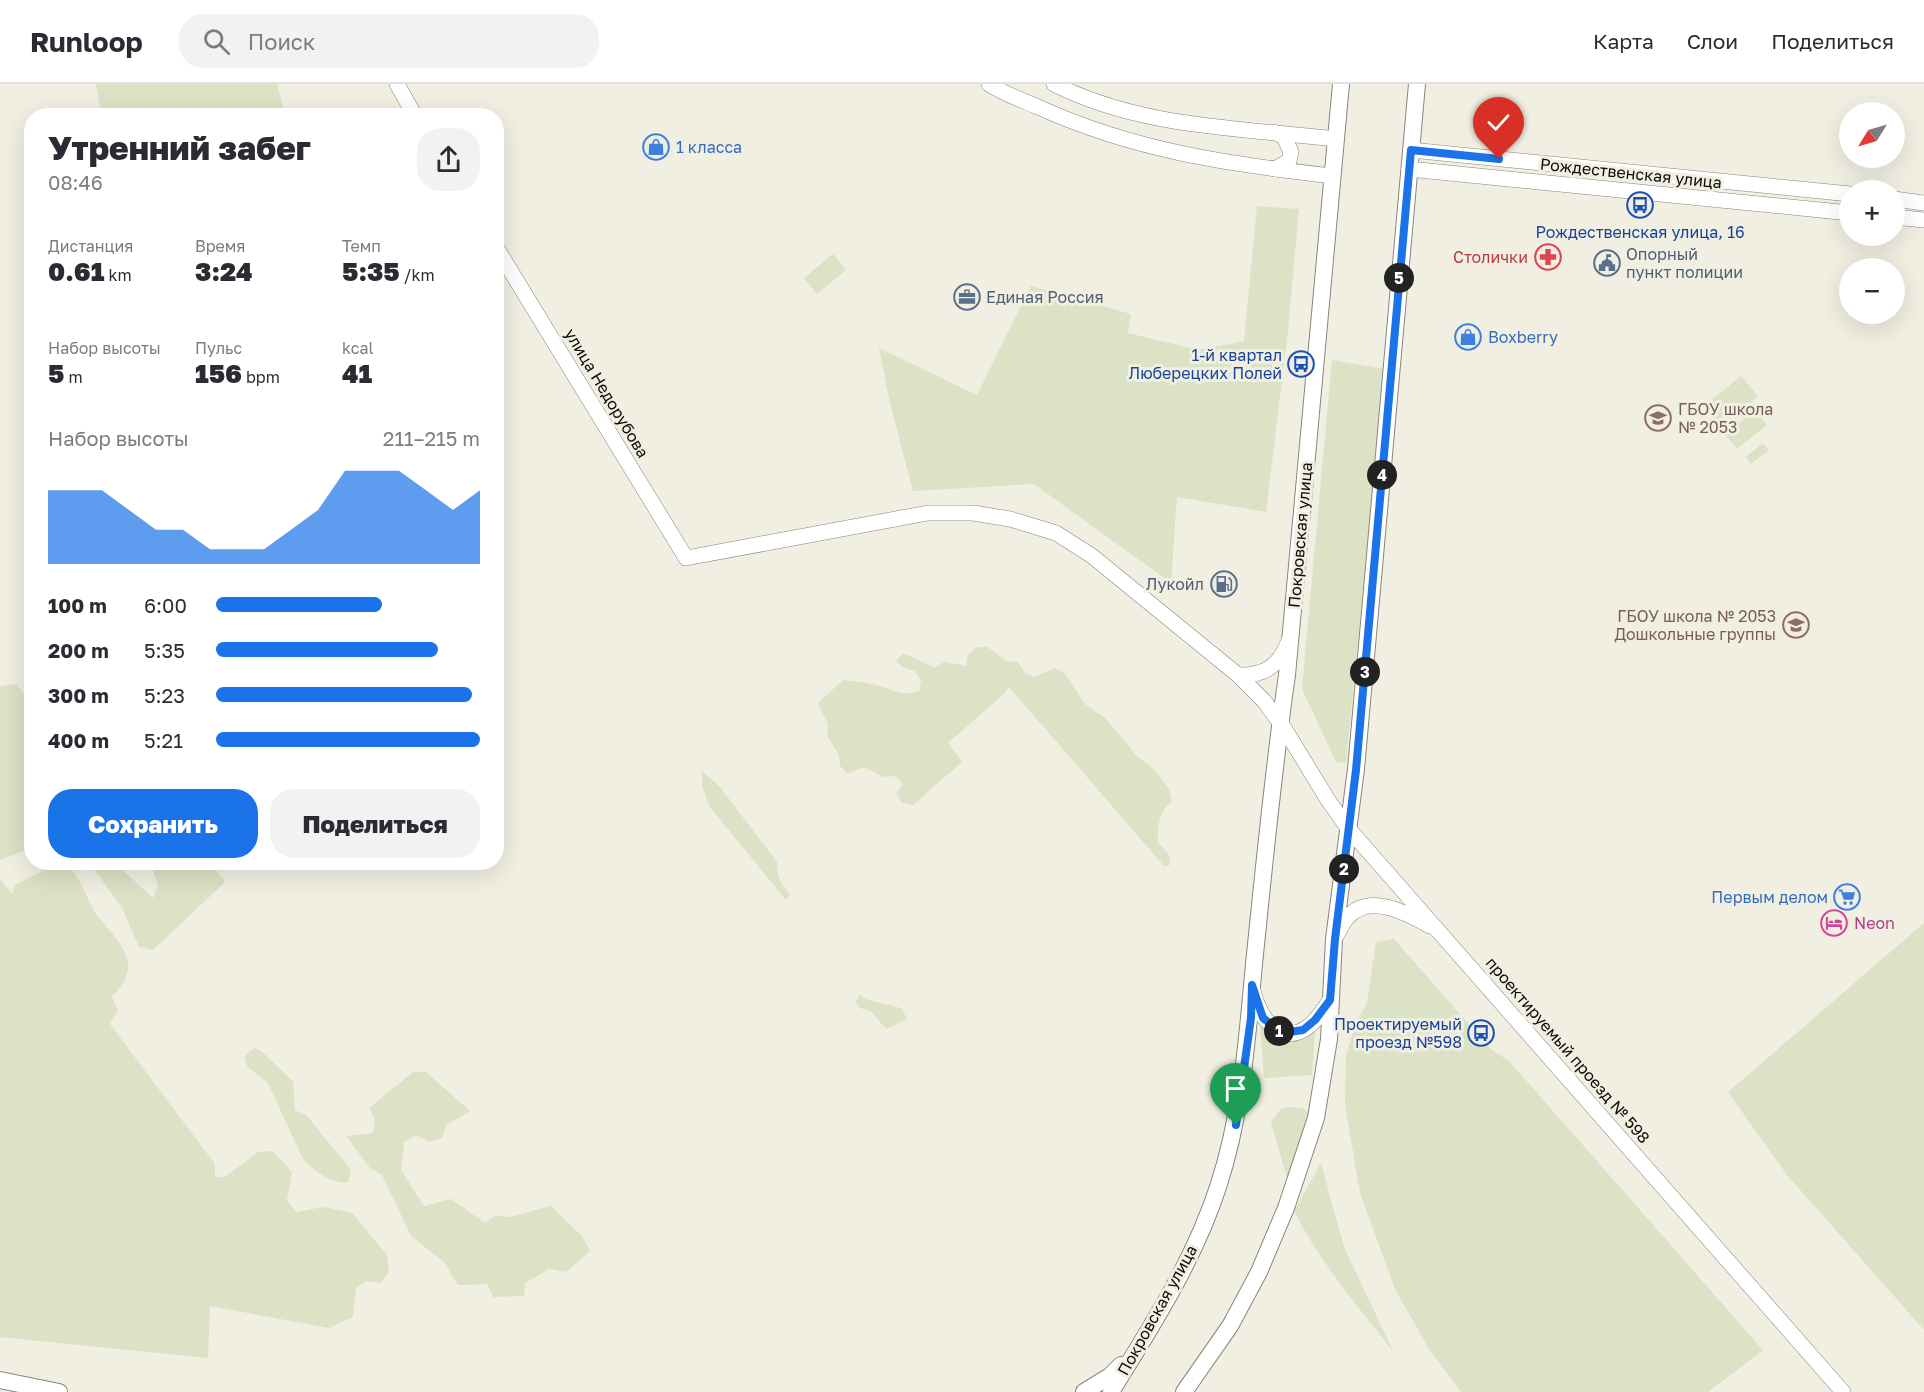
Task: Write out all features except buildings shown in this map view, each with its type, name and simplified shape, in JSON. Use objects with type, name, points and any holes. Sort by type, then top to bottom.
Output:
[{"type":"main road","name":"Покровская улица","points":[[1111,1392],[1170,1293],[1199,1237],[1217,1189],[1236,1125],[1251,1018],[1252,985],[1290,636],[1341,84]]},
{"type":"main road","points":[[1184,1392],[1230,1326],[1259,1272],[1286,1208],[1316,1118],[1329,1039],[1335,939],[1347,827],[1356,770],[1417,84]]},
{"type":"main road","points":[[1084,1392],[1110,1376],[1137,1350]]},
{"type":"main road","points":[[1194,1392],[1207,1362]]},
{"type":"main road","points":[[0,1380],[59,1392]]},
{"type":"street","points":[[397,84],[410,108]]},
{"type":"street","points":[[988,84],[1063,118],[1135,144],[1275,170],[1332,176]]},
{"type":"street","points":[[1054,84],[1108,108],[1171,121],[1336,139]]},
{"type":"street","points":[[1272,132],[1284,137],[1291,152],[1289,161],[1275,170]]},
{"type":"street","name":"Рождественская улица","points":[[1411,150],[1839,193]]},
{"type":"street","name":"Рождественская улица","points":[[1409,169],[1839,212]]},
{"type":"street","points":[[1905,200],[1924,203]]},
{"type":"street","points":[[1905,219],[1924,220]]},
{"type":"street","name":"улица Недорубова","points":[[504,260],[686,558]]},
{"type":"street","name":"проектируемый проезд № 598","points":[[686,558],[928,513],[973,513],[1010,519],[1056,533],[1092,556],[1238,675],[1280,722],[1347,827],[1843,1392]]},
{"type":"street","points":[[1238,675],[1251,676],[1267,671],[1281,658],[1290,636]]},
{"type":"street","points":[[1335,939],[1348,917],[1372,906],[1398,910],[1441,932]]},
{"type":"street","points":[[1252,985],[1263,1018],[1282,1033],[1303,1030],[1315,1020],[1330,1000]]},
{"type":"green space","points":[[96,84],[277,84],[283,108],[101,108]]},
{"type":"green space","points":[[1257,206],[1299,209],[1288,331],[1266,512],[1177,497],[1171,583],[1034,484],[913,491],[890,403],[879,348],[977,395],[1031,286],[1131,314],[1128,333],[1199,350],[1244,341]]},
{"type":"green space","points":[[833,254],[846,270],[817,294],[804,278]]},
{"type":"green space","points":[[1332,360],[1385,369],[1346,763],[1336,762],[1302,689]]},
{"type":"green space","points":[[1741,376],[1758,396],[1720,428],[1703,407]]},
{"type":"green space","points":[[1755,410],[1767,425],[1737,449],[1725,434]]},
{"type":"green space","points":[[1763,443],[1769,450],[1751,464],[1746,457]]},
{"type":"green space","points":[[977,647],[988,647],[1006,661],[1018,662],[1024,672],[1034,677],[1055,668],[1065,674],[1085,704],[1105,718],[1137,756],[1155,770],[1169,789],[1172,801],[1162,815],[1158,831],[1158,843],[1170,858],[1170,865],[1164,866],[1009,687],[1002,696],[948,743],[962,762],[913,805],[902,803],[896,793],[903,784],[896,776],[884,777],[864,767],[848,774],[840,766],[839,755],[827,736],[828,724],[818,703],[843,680],[877,685],[902,693],[913,693],[919,691],[921,681],[915,671],[904,668],[896,661],[903,653],[935,668],[944,662],[966,666],[968,655]]},
{"type":"green space","points":[[17,684],[24,694],[24,851],[0,860],[0,686]]},
{"type":"green space","points":[[702,771],[720,787],[777,862],[780,879],[790,894],[786,900],[709,806],[702,785]]},
{"type":"green space","points":[[72,870],[96,914],[123,949],[127,957],[127,974],[112,997],[118,1010],[110,1024],[215,1164],[215,1177],[225,1177],[258,1152],[273,1151],[292,1172],[287,1200],[296,1212],[323,1207],[352,1213],[387,1255],[389,1271],[381,1283],[367,1281],[356,1288],[353,1317],[329,1328],[210,1306],[208,1358],[0,1337],[0,879],[12,894],[15,885],[42,871]]},
{"type":"green space","points":[[95,870],[123,870],[153,898],[158,886],[153,870],[216,870],[225,882],[153,950],[139,947],[122,908]]},
{"type":"green space","points":[[1924,923],[1924,1330],[1787,1175],[1728,1092]]},
{"type":"green space","points":[[1394,939],[1492,1050],[1509,1061],[1763,1350],[1708,1392],[1461,1392],[1429,1349],[1395,1289],[1360,1193],[1345,1104],[1346,1056],[1356,1022],[1367,1003],[1376,942]]},
{"type":"green space","points":[[860,995],[902,1009],[907,1019],[886,1029],[871,1011],[860,1008],[855,1002]]},
{"type":"green space","points":[[1260,1025],[1274,1037],[1286,1041],[1292,1041],[1315,1030],[1312,1075],[1264,1078]]},
{"type":"green space","points":[[254,1048],[260,1050],[293,1081],[295,1110],[307,1116],[351,1170],[348,1183],[334,1181],[322,1175],[302,1157],[268,1083],[247,1066],[245,1056]]},
{"type":"green space","points":[[413,1072],[426,1072],[470,1111],[446,1125],[442,1138],[429,1142],[416,1135],[404,1142],[401,1170],[424,1206],[451,1199],[485,1223],[495,1216],[510,1217],[551,1206],[582,1236],[590,1251],[566,1272],[549,1269],[525,1283],[524,1296],[493,1297],[487,1284],[458,1285],[444,1262],[411,1236],[382,1175],[370,1168],[346,1136],[373,1133],[375,1120],[369,1108]]},
{"type":"green space","points":[[1287,1107],[1303,1108],[1312,1117],[1289,1185],[1271,1122],[1280,1110]]},
{"type":"green space","points":[[1321,1163],[1344,1247],[1393,1351],[1328,1266],[1294,1211]]},
{"type":"place","name":"1 класса","points":[[656,147]]},
{"type":"place","name":"Рождественская улица, 16","points":[[1640,205]]},
{"type":"place","name":"Столички","points":[[1548,257]]},
{"type":"place","name":"Опорный пункт полиции","points":[[1607,263]]},
{"type":"place","name":"Единая Россия","points":[[967,297]]},
{"type":"place","name":"Boxberry","points":[[1468,337]]},
{"type":"place","name":"1-й квартал Люберецких Полей","points":[[1301,364]]},
{"type":"place","name":"ГБОУ школа № 2053","points":[[1658,418]]},
{"type":"place","name":"Лукойл","points":[[1224,584]]},
{"type":"place","name":"ГБОУ школа № 2053 Дошкольные группы","points":[[1796,625]]},
{"type":"place","name":"Первым делом","points":[[1847,897]]},
{"type":"place","name":"Neon","points":[[1834,923]]},
{"type":"place","name":"Проектируемый проезд №598","points":[[1481,1033]]},
{"type":"route","points":[[1236,1125],[1251,1018],[1252,985],[1255,1000],[1263,1018],[1282,1033],[1296,1033],[1310,1026],[1330,1000],[1347,827],[1355,782],[1411,150],[1499,159]]}]
